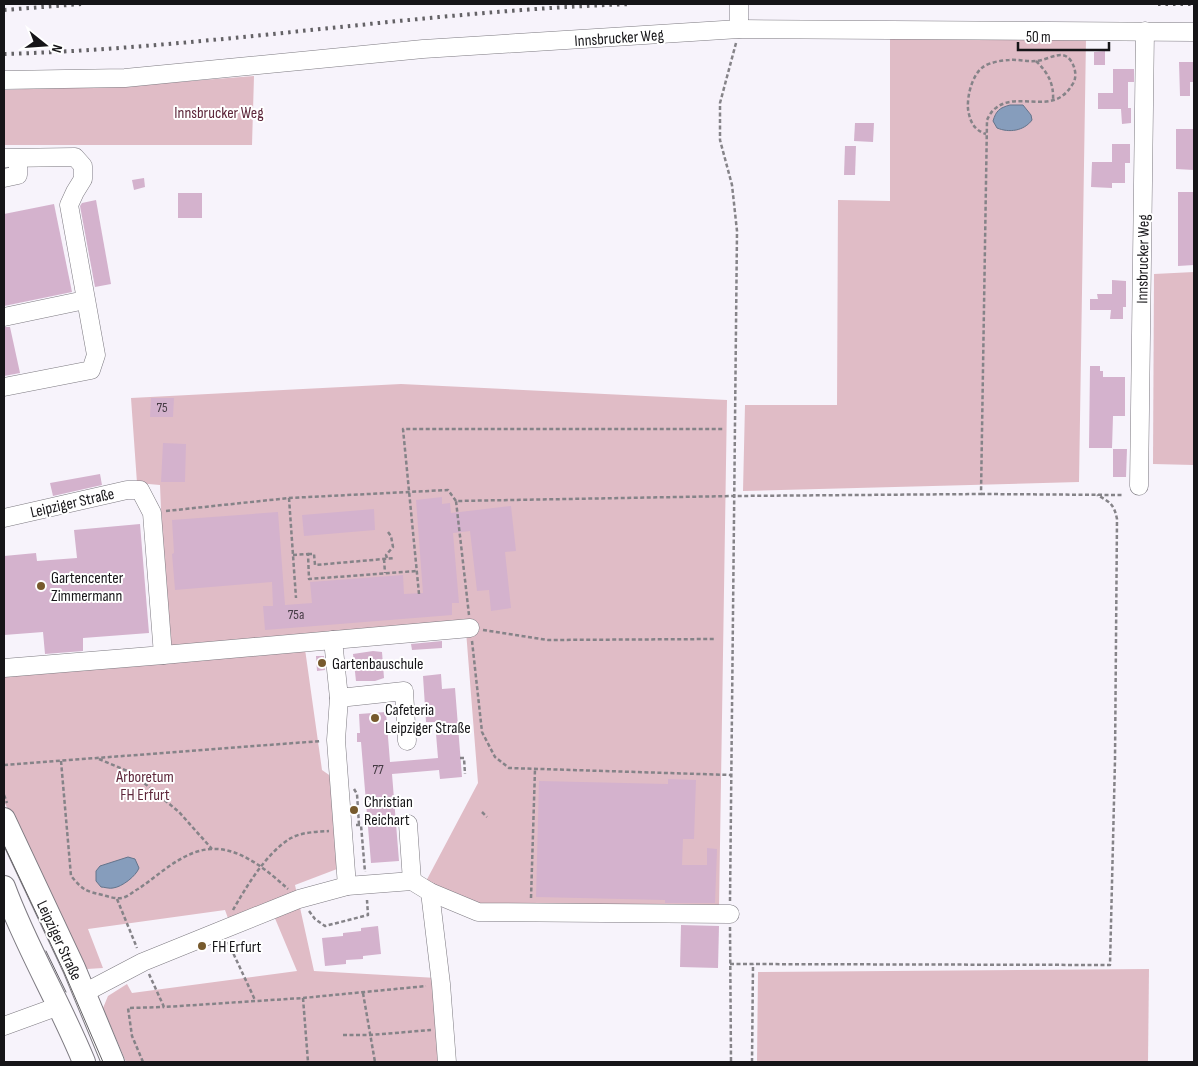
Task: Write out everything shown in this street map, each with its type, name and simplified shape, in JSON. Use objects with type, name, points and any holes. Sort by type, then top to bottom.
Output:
[{"type":"main road","name":"Leipziger Straße","points":[[4,819],[74,968],[113,1062]]},
{"type":"main road","name":"Leipziger Straße","points":[[4,887],[8,912],[70,1028],[84,1062]]},
{"type":"main road","points":[[58,1006],[84,993]]},
{"type":"street","points":[[737,38],[739,4]]},
{"type":"street","name":"Innsbrucker Weg","points":[[1139,486],[1145,31]]},
{"type":"street","name":"Innsbrucker Weg","points":[[4,80],[125,78],[423,49],[737,38],[1145,31],[1194,32]]},
{"type":"street","points":[[4,178],[18,175],[11,158],[75,157],[83,166],[83,179],[69,205],[96,355],[91,370],[4,388]]},
{"type":"street","points":[[4,317],[85,300]]},
{"type":"street","name":"Leipziger Straße","points":[[4,518],[127,490],[140,490],[152,513]]},
{"type":"street","points":[[152,513],[163,655]]},
{"type":"street","points":[[4,668],[470,628]]},
{"type":"street","points":[[334,640],[339,698],[336,740],[347,886]]},
{"type":"street","points":[[339,698],[404,692],[407,742]]},
{"type":"street","points":[[408,824],[412,881]]},
{"type":"street","points":[[84,993],[143,962],[299,900],[347,886],[412,881],[430,892],[478,912],[730,914]]},
{"type":"street","points":[[430,892],[442,984],[447,1062]]},
{"type":"street","points":[[4,1026],[58,1006]]},
{"type":"path","points":[[731,1062],[730,914],[733,496],[737,231],[732,185],[720,140],[720,103],[737,38]]},
{"type":"path","points":[[981,494],[987,120],[996,108],[1009,102],[1039,103],[1053,100],[1064,94],[1073,84],[1076,72],[1072,61],[1066,56],[1054,55],[1036,61],[1025,59],[1009,60],[983,67],[974,79],[968,101],[968,112],[972,125],[978,131],[986,134]]},
{"type":"path","points":[[1036,61],[1050,79],[1054,91],[1053,100]]},
{"type":"path","points":[[419,594],[403,429],[723,429]]},
{"type":"path","points":[[152,513],[289,498],[448,490],[456,501],[482,732],[495,757],[509,768],[731,775]]},
{"type":"path","points":[[730,964],[1110,965],[1115,760],[1117,519],[1115,507],[1096,495]]},
{"type":"path","points":[[456,501],[733,496],[1122,495]]},
{"type":"path","points":[[289,498],[296,598]]},
{"type":"path","points":[[385,573],[385,558],[393,546],[388,532]]},
{"type":"path","points":[[308,554],[310,579],[416,571]]},
{"type":"path","points":[[293,555],[314,554],[316,565],[395,558]]},
{"type":"path","points":[[470,628],[548,640],[716,639]]},
{"type":"path","points":[[4,765],[336,740]]},
{"type":"path","points":[[98,758],[132,773],[179,812],[212,849]]},
{"type":"path","points":[[460,758],[464,758],[465,774]]},
{"type":"path","points":[[61,761],[71,876],[82,889],[117,899],[124,898],[167,867],[190,854],[212,849],[230,852],[246,858],[261,867],[299,900],[315,919],[325,926],[368,915],[361,825],[342,826]]},
{"type":"path","points":[[531,913],[535,769]]},
{"type":"path","points":[[482,812],[487,818]]},
{"type":"path","points":[[117,899],[164,1007]]},
{"type":"path","points":[[752,1062],[753,964]]},
{"type":"path","points":[[143,1062],[132,1036],[128,1008],[303,998],[442,984]]},
{"type":"path","points":[[363,993],[375,1062]]},
{"type":"path","points":[[303,998],[308,1062]]},
{"type":"path","points":[[343,1035],[370,1035],[445,1029]]},
{"type":"green space","points":[[890,38],[1086,38],[1079,482],[743,491],[745,405],[837,405],[838,200],[890,201]]},
{"type":"green space","name":"Innsbrucker Weg","points":[[254,76],[252,145],[4,145],[4,90],[177,82]]},
{"type":"green space","points":[[1194,272],[1194,465],[1153,464],[1154,274]]},
{"type":"green space","name":"Arboretum FH Erfurt","points":[[401,384],[727,400],[719,908],[483,906],[424,885],[478,783],[466,631],[304,642],[322,770],[332,777],[337,869],[295,885],[314,971],[437,978],[443,1062],[126,1062],[103,1008],[108,996],[127,984],[132,993],[297,971],[274,916],[233,932],[225,910],[88,929],[103,968],[87,969],[51,905],[4,801],[4,660],[167,653],[160,485],[137,483],[131,398]]},
{"type":"green space","points":[[1149,969],[1148,1062],[757,1062],[758,972]]},
{"type":"water","points":[[1010,105],[1023,105],[1031,115],[1032,120],[1029,124],[1016,130],[997,128],[993,121],[995,115],[998,110]]},
{"type":"water","points":[[128,857],[135,859],[139,868],[132,878],[117,887],[101,887],[96,881],[96,871],[100,866]]},
{"type":"building","points":[[1105,51],[1105,65],[1094,65],[1094,52]]},
{"type":"building","points":[[1179,62],[1194,62],[1194,82],[1190,82],[1190,96],[1180,96]]},
{"type":"building","points":[[1113,69],[1134,69],[1134,82],[1128,82],[1128,108],[1131,108],[1131,123],[1122,124],[1121,109],[1098,109],[1098,93],[1113,93]]},
{"type":"building","points":[[855,123],[874,123],[873,142],[854,141]]},
{"type":"building","points":[[1176,129],[1194,129],[1194,170],[1176,169]]},
{"type":"building","points":[[1112,144],[1130,144],[1130,163],[1125,163],[1125,183],[1112,183],[1112,188],[1091,187],[1092,162],[1112,162]]},
{"type":"building","points":[[845,146],[856,146],[855,175],[844,175]]},
{"type":"building","points":[[144,178],[145,187],[134,190],[132,180]]},
{"type":"building","points":[[1178,192],[1194,192],[1194,265],[1178,266]]},
{"type":"building","points":[[178,193],[202,193],[202,218],[178,218]]},
{"type":"building","points":[[96,200],[111,284],[95,287],[80,206],[82,203]]},
{"type":"building","points":[[54,204],[72,292],[4,306],[4,214]]},
{"type":"building","points":[[1112,280],[1126,281],[1126,307],[1123,307],[1123,319],[1110,319],[1111,310],[1090,310],[1090,299],[1098,299],[1097,294],[1112,294]]},
{"type":"building","points":[[4,327],[10,327],[20,373],[4,376]]},
{"type":"building","points":[[1090,366],[1100,366],[1100,371],[1103,371],[1103,377],[1125,377],[1125,416],[1113,416],[1112,448],[1089,448]]},
{"type":"building","points":[[151,398],[174,398],[173,417],[150,417]]},
{"type":"building","points":[[163,443],[186,444],[185,482],[161,482]]},
{"type":"building","points":[[1113,449],[1127,449],[1126,477],[1113,477]]},
{"type":"building","points":[[100,474],[102,485],[53,496],[50,483]]},
{"type":"building","points":[[442,497],[442,504],[450,503],[451,513],[511,506],[516,551],[505,552],[511,608],[491,611],[489,590],[477,591],[470,531],[453,533],[459,603],[452,603],[452,615],[265,630],[263,606],[273,606],[272,582],[175,590],[172,520],[278,512],[285,605],[312,603],[310,582],[403,575],[404,594],[423,593],[416,500]]},
{"type":"building","points":[[374,509],[375,530],[304,536],[302,515]]},
{"type":"building","points":[[140,524],[149,633],[83,638],[83,651],[45,654],[43,632],[4,635],[4,556],[36,553],[37,561],[77,558],[74,530]]},
{"type":"building","points":[[442,641],[442,648],[412,650],[411,644]]},
{"type":"building","points":[[373,651],[382,652],[384,678],[375,681],[356,681],[353,654]]},
{"type":"building","name":"Gartenbauschule","points":[[316,656],[324,656],[325,670],[317,671]]},
{"type":"building","points":[[441,674],[442,689],[455,688],[462,777],[440,779],[439,770],[392,774],[399,861],[371,863],[361,742],[357,742],[357,733],[360,733],[359,714],[386,712],[390,762],[438,758],[435,722],[426,722],[423,676]]},
{"type":"building","points":[[668,779],[696,780],[694,839],[683,839],[682,865],[707,865],[707,848],[717,849],[715,903],[665,903],[665,900],[536,897],[539,781],[668,784]]},
{"type":"building","points":[[681,925],[719,926],[718,968],[680,967]]},
{"type":"building","points":[[378,926],[381,954],[363,956],[363,959],[346,960],[346,964],[325,966],[322,938],[343,936],[343,933],[361,931],[361,928]]},
{"type":"tram line","points":[[4,845],[64,972],[103,1062]]},
{"type":"tram line","points":[[46,951],[66,992]]},
{"type":"railway","points":[[4,10],[81,4]]},
{"type":"railway","points":[[4,54],[161,45],[474,14],[631,4]]},
{"type":"railway","points":[[1158,4],[1194,4]]},
{"type":"place","name":"Gartencenter Zimmermann","points":[[41,586]]},
{"type":"place","name":"Gartenbauschule","points":[[322,663]]},
{"type":"place","name":"Cafeteria Leipziger Straße","points":[[375,718]]},
{"type":"place","name":"Christian Reichart","points":[[354,810]]},
{"type":"place","name":"FH Erfurt","points":[[202,946]]}]
